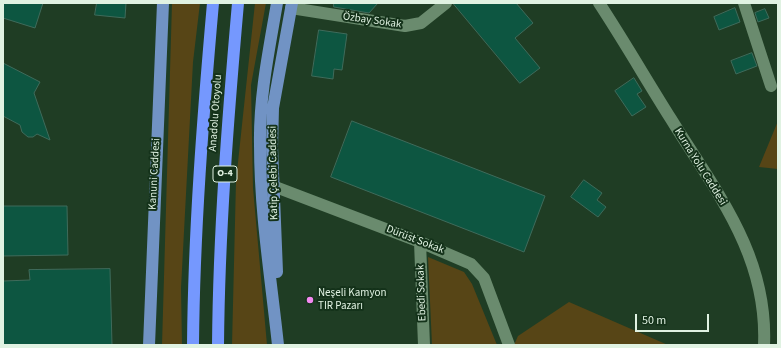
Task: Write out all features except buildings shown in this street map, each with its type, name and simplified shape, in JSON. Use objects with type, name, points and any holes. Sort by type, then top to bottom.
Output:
[{"type":"highway","name":"Anadolu Otoyolu","points":[[193,345],[198,219],[213,3]]},
{"type":"highway","name":"Anadolu Otoyolu","points":[[218,345],[222,221],[238,3]]},
{"type":"main road","name":"Kanuni Caddesi","points":[[149,345],[163,3]]},
{"type":"main road","points":[[277,3],[264,80],[260,144],[264,224],[278,345]]},
{"type":"main road","name":"Katip Çelebi Caddesi","points":[[281,345],[273,186],[273,108],[291,5]]},
{"type":"street","name":"Özbay Sokak","points":[[291,5],[405,26],[421,22],[446,3]]},
{"type":"street","name":"Kurna Yolu Caddesi","points":[[599,3],[727,210],[748,248],[762,299],[764,315],[764,345]]},
{"type":"street","points":[[744,3],[772,86]]},
{"type":"street","name":"Dürüst Sokak","points":[[273,186],[461,258],[479,270],[490,291],[509,345]]},
{"type":"street","name":"Ebedi Sokak","points":[[420,242],[424,345]]},
{"type":"shaded area","points":[[172,3],[200,3],[193,62],[181,288],[182,345],[162,345]]},
{"type":"shaded area","points":[[255,3],[266,3],[251,85],[253,188],[267,345],[232,345],[236,181]]},
{"type":"shaded area","points":[[778,121],[778,169],[759,167]]},
{"type":"shaded area","points":[[428,257],[464,272],[472,284],[497,345],[432,345]]},
{"type":"shaded area","points":[[569,302],[668,345],[514,345],[518,336]]},
{"type":"place","name":"Neşeli Kamyon TIR Pazarı","points":[[310,300]]}]
